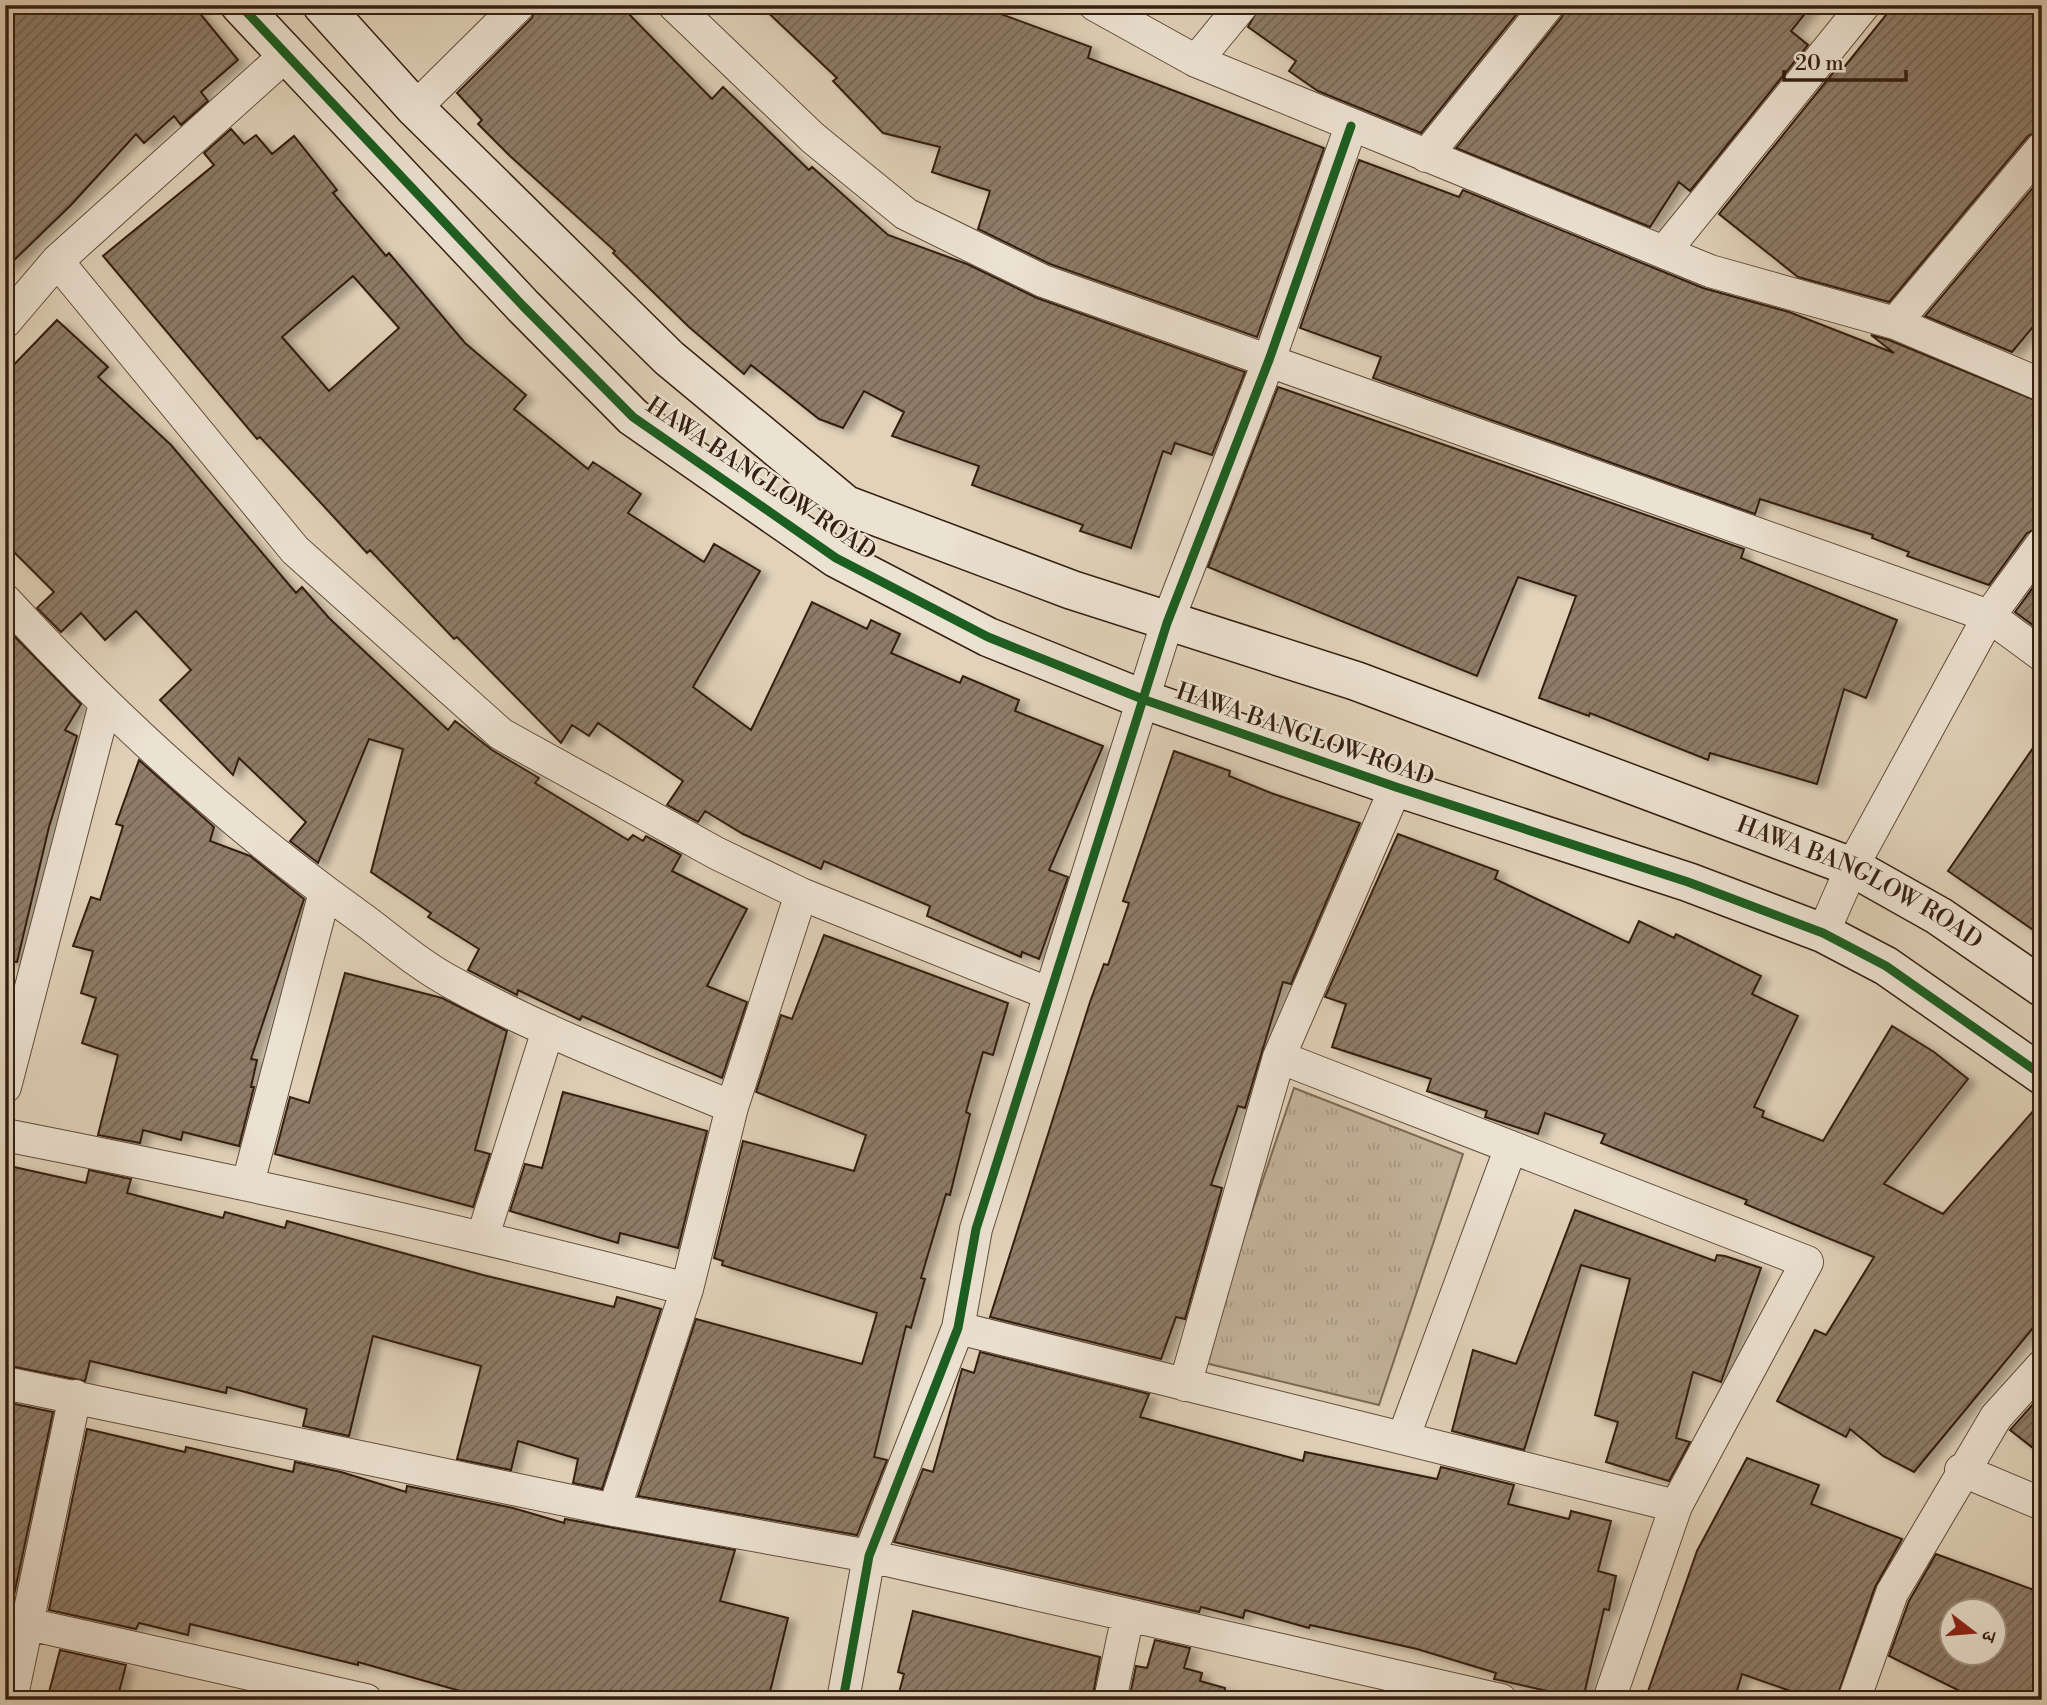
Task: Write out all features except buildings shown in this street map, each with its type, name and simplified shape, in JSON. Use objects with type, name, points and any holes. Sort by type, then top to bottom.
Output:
[{"type":"street","name":"HAWA BANGLOW ROAD","points":[[240,5],[523,306],[633,417],[836,558],[988,637],[1145,700],[1396,787],[1688,882],[1823,933],[1886,966],[2042,1075]]},
{"type":"street","name":"HAWA BANGLOW ROAD","points":[[322,5],[415,108],[669,358],[846,505],[1167,623],[1356,681],[1852,867],[1939,916],[2042,987]]},
{"type":"street","points":[[415,108],[519,5]]},
{"type":"street","points":[[674,5],[813,138],[906,214],[1043,281],[1989,616],[2042,655]]},
{"type":"street","points":[[1095,5],[1196,61],[1710,271],[1895,323],[2042,385]]},
{"type":"street","points":[[1196,61],[1242,5]]},
{"type":"street","points":[[1426,156],[1548,5]]},
{"type":"street","points":[[1664,252],[1864,5]]},
{"type":"street","points":[[5,322],[57,261],[287,54]]},
{"type":"street","points":[[843,1700],[869,1556],[958,1328],[976,1229],[1145,700],[1167,623],[1269,360],[1351,126]]},
{"type":"street","points":[[1895,323],[2042,148]]},
{"type":"street","points":[[57,261],[295,550],[501,734],[716,853],[801,894],[1050,994]]},
{"type":"street","points":[[1823,933],[1852,867],[1989,616],[2042,544]]},
{"type":"street","points":[[5,600],[105,704],[237,823],[325,892],[449,981],[548,1030],[732,1107]]},
{"type":"street","points":[[5,1087],[105,704]]},
{"type":"street","points":[[1185,1384],[1279,1057],[1396,787]]},
{"type":"street","points":[[247,1183],[325,892]]},
{"type":"street","points":[[614,1510],[687,1289],[732,1107],[801,894]]},
{"type":"street","points":[[483,1236],[548,1030]]},
{"type":"street","points":[[1279,1057],[1807,1262],[1676,1506],[1609,1700]]},
{"type":"street","points":[[5,1135],[247,1183],[483,1236],[687,1289]]},
{"type":"street","points":[[1404,1436],[1511,1147]]},
{"type":"street","points":[[958,1328],[1404,1436],[1676,1506]]},
{"type":"street","points":[[1854,1700],[1892,1592],[1961,1470],[1996,1417],[2042,1366]]},
{"type":"street","points":[[5,1382],[614,1510],[869,1556],[1501,1700]]},
{"type":"street","points":[[11,1700],[75,1396]]},
{"type":"street","points":[[1961,1470],[2042,1504]]},
{"type":"street","points":[[1110,1700],[1128,1615]]},
{"type":"street","points":[[28,1624],[366,1700]]},
{"type":"green space","points":[[1294,1088],[1463,1154],[1379,1405],[1201,1362]]},
{"type":"cycle path","points":[[240,5],[523,306],[633,417],[836,558],[988,637],[1145,700],[1396,787],[1688,882],[1823,933],[1886,966],[2042,1075]]},
{"type":"cycle path","points":[[843,1700],[869,1556],[958,1328],[976,1229],[1167,623],[1269,360],[1351,126]]}]
